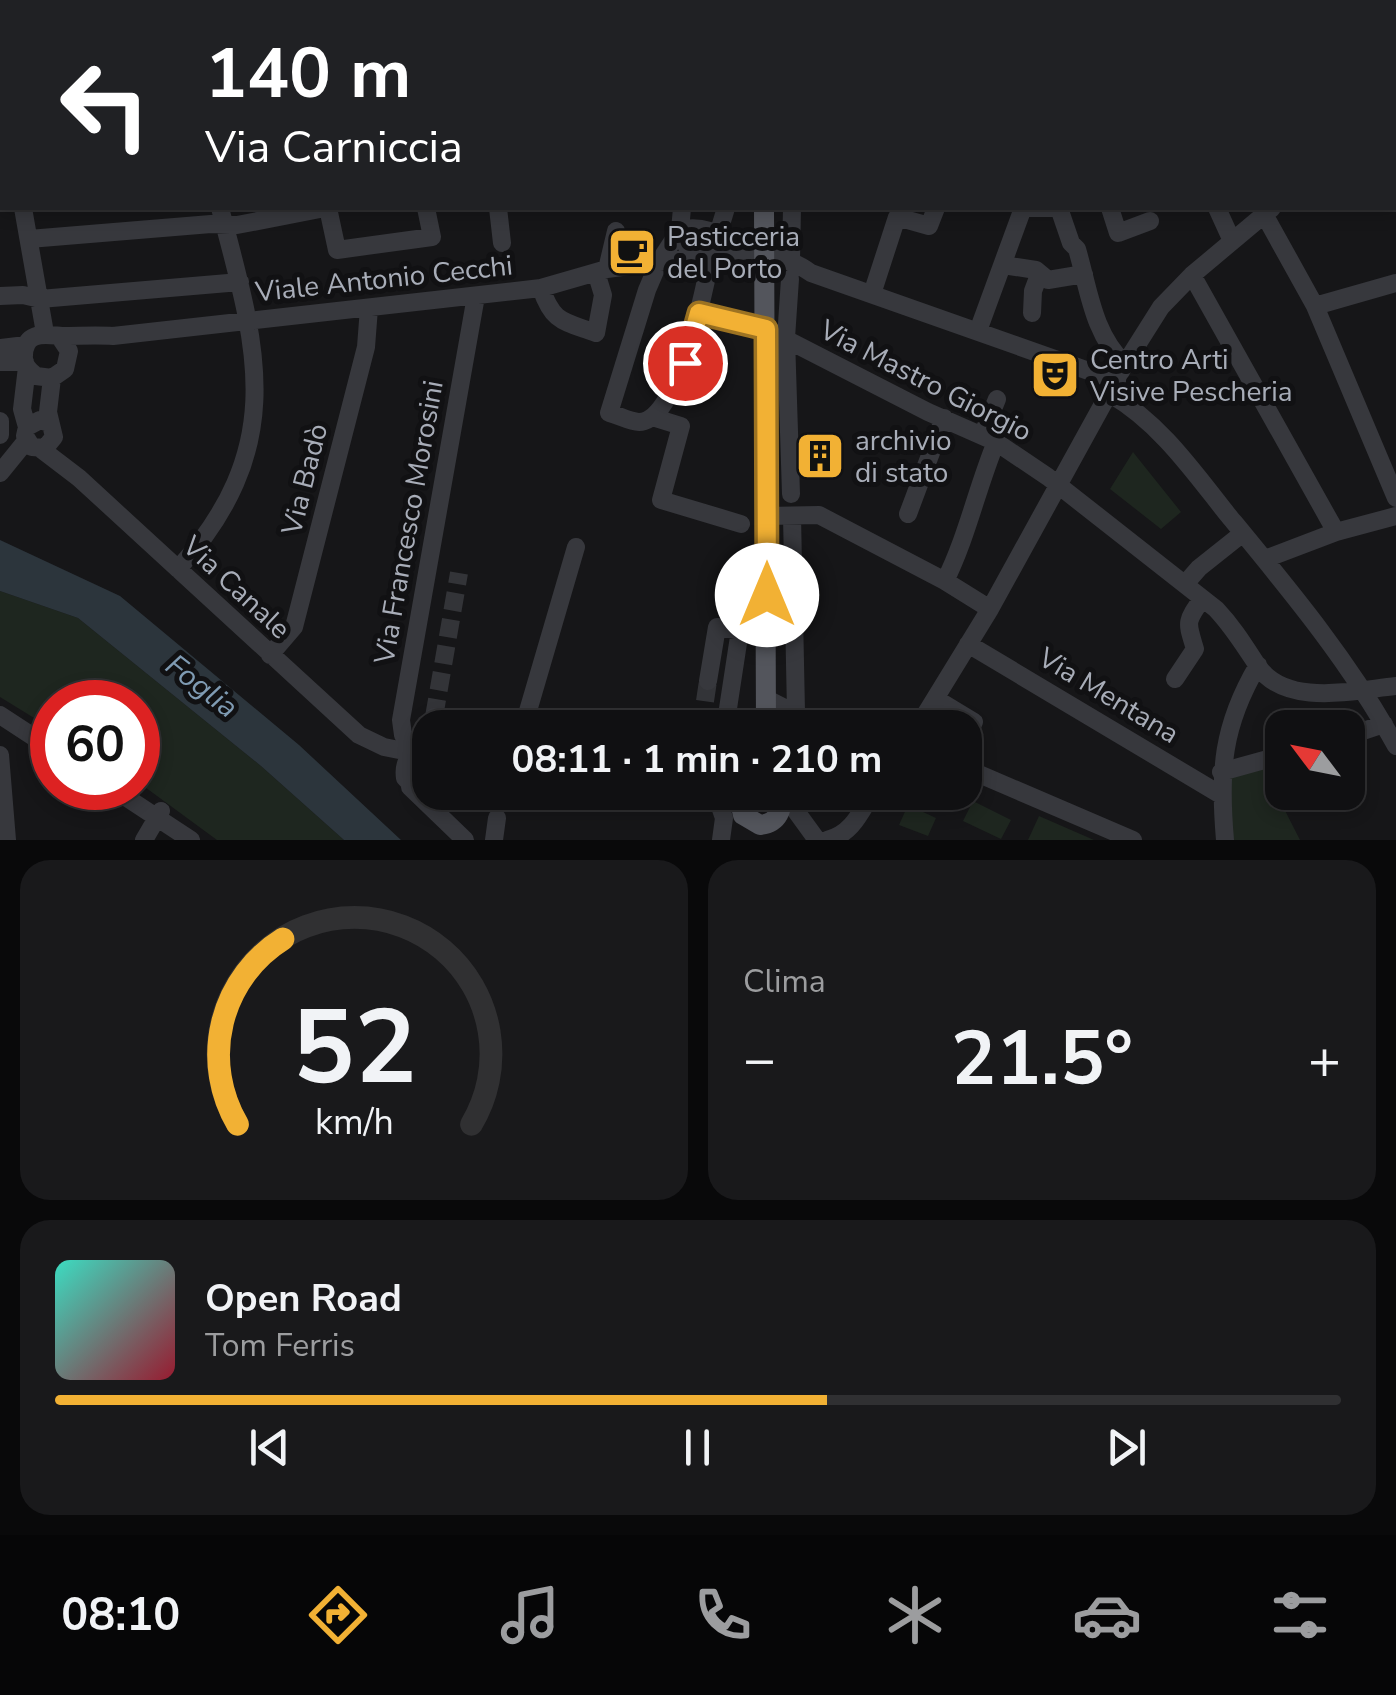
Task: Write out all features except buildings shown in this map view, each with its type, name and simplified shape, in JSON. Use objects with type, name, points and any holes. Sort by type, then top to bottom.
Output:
[{"type":"main road","points":[[764,210],[756,253],[766,329],[767,710]]},
{"type":"main road","points":[[742,811],[760,825],[770,827]]},
{"type":"street","points":[[0,473],[40,433],[67,346],[52,334],[40,299],[22,210]]},
{"type":"street","points":[[29,239],[211,224],[222,217],[303,210]]},
{"type":"street","points":[[326,210],[336,250],[432,237],[426,210]]},
{"type":"street","points":[[498,210],[502,243]]},
{"type":"street","points":[[682,210],[680,230],[692,258]]},
{"type":"street","points":[[718,234],[725,210]]},
{"type":"street","points":[[791,494],[786,338],[792,210]]},
{"type":"street","points":[[872,294],[897,217],[930,226],[935,210]]},
{"type":"street","points":[[978,331],[1022,210]]},
{"type":"street","points":[[1060,210],[1084,274],[1099,331],[1112,352],[1117,380],[1265,559],[1364,689],[1396,746]]},
{"type":"street","points":[[1111,210],[1118,233],[1150,220]]},
{"type":"street","points":[[1218,210],[1232,241]]},
{"type":"street","points":[[928,710],[1161,307],[1192,275],[1268,211],[1314,306],[1396,498]]},
{"type":"street","points":[[181,566],[226,503],[247,452],[256,394],[250,321],[222,217]]},
{"type":"street","points":[[712,256],[684,366],[652,417],[640,422],[609,413],[658,262],[680,230],[691,227],[718,234],[790,270],[812,273],[1117,380]]},
{"type":"street","points":[[541,288],[549,310],[561,320],[596,333],[603,295],[601,270],[616,231]]},
{"type":"street","name":"Viale Antonio Cecchi","points":[[52,334],[113,336],[476,296],[541,288],[601,270],[756,253]]},
{"type":"street","points":[[1002,265],[1036,270],[1048,280],[1084,274]]},
{"type":"street","points":[[1039,275],[1027,312],[1052,317]]},
{"type":"street","points":[[1192,275],[1336,532]]},
{"type":"street","points":[[0,296],[22,294],[40,299],[240,282]]},
{"type":"street","points":[[1314,306],[1396,283]]},
{"type":"street","name":"Via Francesco Morosini","points":[[412,743],[404,735],[401,720],[476,296]]},
{"type":"street","name":"Via Badò","points":[[270,655],[294,627],[366,347],[369,308]]},
{"type":"street","name":"Via Mastro Giorgio","points":[[699,313],[766,329],[989,439],[1057,485],[1202,598],[1237,631],[1258,666]]},
{"type":"street","points":[[0,362],[27,362],[52,334]]},
{"type":"street","name":"Viale Antonio Cecchi","points":[[61,370],[113,336]]},
{"type":"street","points":[[0,348],[27,362],[41,378],[61,370]]},
{"type":"street","points":[[27,362],[35,386],[40,433]]},
{"type":"street","points":[[945,581],[957,556],[981,476],[997,399]]},
{"type":"street","points":[[652,417],[681,426],[660,500],[741,524]]},
{"type":"street","points":[[908,514],[944,418]]},
{"type":"street","points":[[0,421],[0,434]]},
{"type":"street","name":"Via Canale","points":[[40,433],[79,478],[181,566],[270,655],[359,735],[368,748],[384,758],[458,834]]},
{"type":"street","points":[[766,516],[819,515],[990,608]]},
{"type":"street","points":[[792,516],[796,710]]},
{"type":"street","points":[[1265,559],[1336,532],[1396,516]]},
{"type":"street","points":[[1184,584],[1198,568],[1244,533]]},
{"type":"street","points":[[528,710],[576,547]]},
{"type":"street","points":[[1175,679],[1195,649],[1187,629],[1188,618],[1202,598]]},
{"type":"street","points":[[708,681],[717,627],[767,634]]},
{"type":"street","points":[[728,710],[740,630]]},
{"type":"street","name":"Via Mentana","points":[[968,644],[1221,795]]},
{"type":"street","points":[[1225,840],[1221,772],[1228,729],[1258,666],[1291,689],[1349,692],[1396,686]]},
{"type":"street","points":[[768,699],[792,710]]},
{"type":"street","points":[[936,699],[954,710]]},
{"type":"street","points":[[1,721],[30,737]]},
{"type":"street","points":[[1365,730],[1384,724]]},
{"type":"street","name":"Via Canale","points":[[359,735],[384,747],[412,751]]},
{"type":"street","points":[[0,754],[6,840]]},
{"type":"street","points":[[407,782],[406,763],[412,759]]},
{"type":"street","points":[[1221,772],[1265,760]]},
{"type":"street","points":[[982,775],[1133,840]]},
{"type":"street","name":"Via Canale","points":[[407,782],[412,787]]},
{"type":"street","points":[[156,810],[191,840]]},
{"type":"street","name":"Via Canale","points":[[441,810],[458,834]]},
{"type":"street","points":[[720,810],[724,818],[721,840]]},
{"type":"street","points":[[796,810],[818,837]]},
{"type":"street","points":[[770,827],[818,837],[840,837],[862,810]]},
{"type":"street","points":[[144,840],[160,812]]},
{"type":"street","points":[[494,840],[497,818]]},
{"type":"shaded area","points":[[1133,452],[1181,512],[1161,529],[1110,489]]},
{"type":"shaded area","points":[[0,591],[78,618],[155,680],[30,680],[30,715],[0,697]]},
{"type":"shaded area","points":[[160,684],[344,840],[217,840],[160,798]]},
{"type":"shaded area","points":[[1264,767],[1265,810],[1285,810],[1300,840],[1231,840],[1228,778]]},
{"type":"shaded area","points":[[982,806],[1011,820],[1001,839],[963,821],[968,810],[982,810]]},
{"type":"shaded area","points":[[906,810],[919,810],[936,818],[928,836],[899,825]]},
{"type":"shaded area","points":[[1039,816],[1094,840],[1028,840]]},
{"type":"water","name":"Foglia","points":[[0,540],[120,596],[299,745],[401,840],[344,840],[160,684],[160,680],[155,680],[78,618],[0,591]]},
{"type":"tunnel","points":[[435,710],[459,573]]},
{"type":"tunnel","points":[[704,710],[708,681]]},
{"type":"place","name":"Pasticceria del Porto","points":[[632,252]]},
{"type":"place","name":"Centro Arti Visive Pescheria","points":[[1055,375]]},
{"type":"place","name":"archivio di stato","points":[[820,456]]},
{"type":"route","points":[[685,363],[699,313],[766,329],[767,595]]}]
